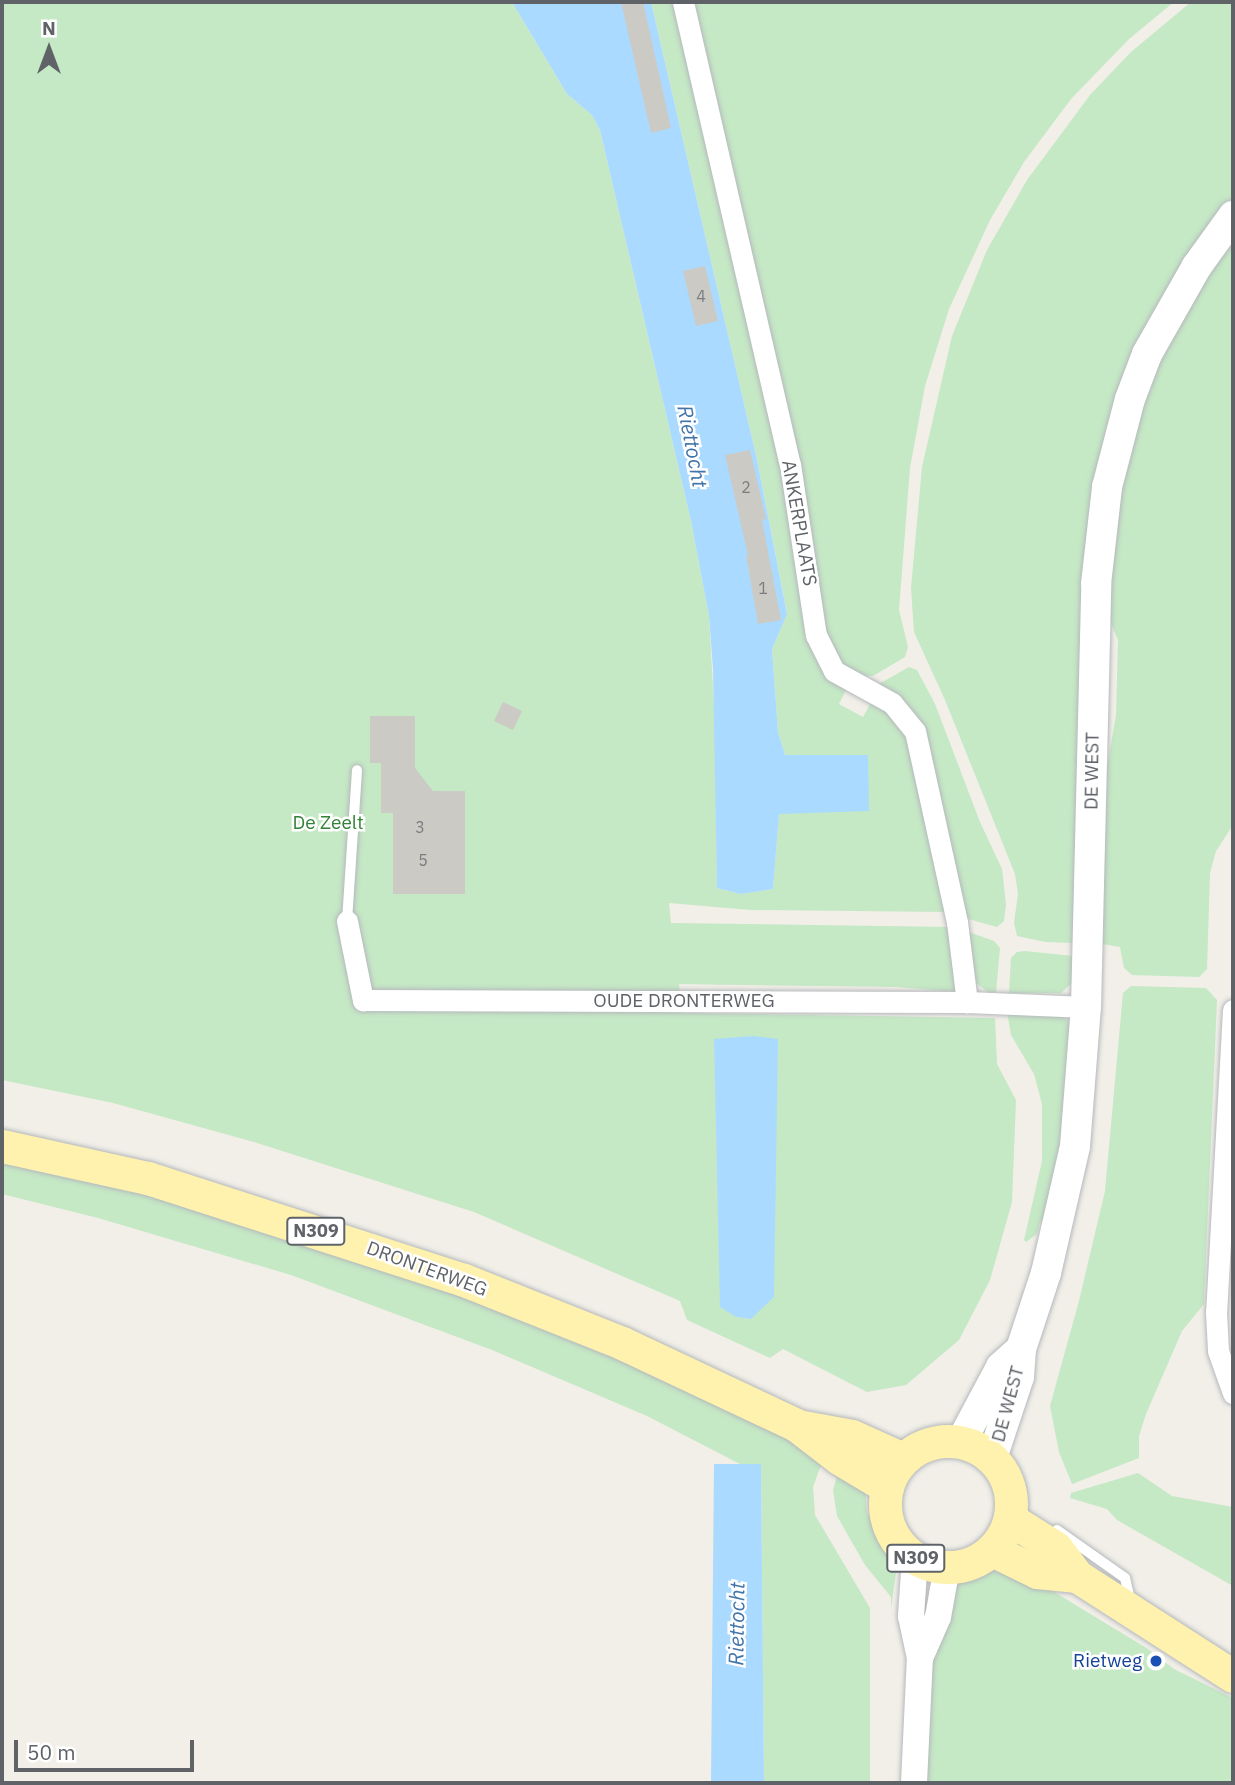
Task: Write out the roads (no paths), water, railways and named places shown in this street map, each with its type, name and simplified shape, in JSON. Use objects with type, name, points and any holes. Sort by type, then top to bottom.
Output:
[{"type":"main road","name":"DE WEST","points":[[992,1458],[1019,1377],[1021,1349],[1046,1273],[1075,1146],[1086,1007],[1096,584],[1107,487],[1123,422],[1147,354],[1197,266],[1233,216]]},
{"type":"main road","name":"DRONTERWEG","points":[[2,1146],[148,1178],[464,1280],[622,1343],[796,1425],[852,1436],[895,1473]]},
{"type":"main road","name":"DE WEST","points":[[961,1441],[1001,1367],[1021,1349]]},
{"type":"main road","points":[[895,1473],[924,1445],[936,1441],[961,1441],[978,1448],[992,1458],[1006,1478],[1014,1509],[1056,1548],[1077,1577],[1233,1676]]},
{"type":"main road","name":"N309","points":[[895,1473],[885,1507],[889,1527],[899,1544],[915,1558],[947,1567],[963,1565],[992,1549]]},
{"type":"main road","points":[[1014,1509],[1003,1536],[992,1549],[1037,1573],[1077,1577]]},
{"type":"street","name":"ANKERPLAATS","points":[[683,2],[790,464],[816,635],[834,671],[892,703],[915,731],[957,922],[967,1002]]},
{"type":"street","name":"OUDE DRONTERWEG","points":[[347,920],[363,1000],[967,1002],[1086,1007]]},
{"type":"street","points":[[1233,1010],[1216,1312],[1218,1351],[1233,1393]]},
{"type":"street","points":[[914,1783],[920,1658],[911,1616],[915,1558]]},
{"type":"street","points":[[920,1658],[938,1617],[947,1567]]},
{"type":"lane","points":[[347,920],[357,770]]},
{"type":"lane","points":[[1044,1523],[1125,1578],[1132,1610]]},
{"type":"water","name":"Riettocht","points":[[512,2],[651,2],[757,460],[787,614],[772,649],[778,732],[785,755],[868,755],[869,811],[779,814],[773,889],[741,894],[717,888],[713,669],[709,616],[691,521],[600,130],[592,115],[567,94]]},
{"type":"water","points":[[753,1036],[778,1039],[774,1297],[751,1319],[736,1317],[720,1307],[714,1039]]},
{"type":"water","name":"Riettocht","points":[[714,1464],[761,1464],[764,1783],[711,1783]]},
{"type":"place","name":"Rietweg","points":[[1156,1661]]},
{"type":"park label","name":"De Zeelt","points":[[328,823]]}]
